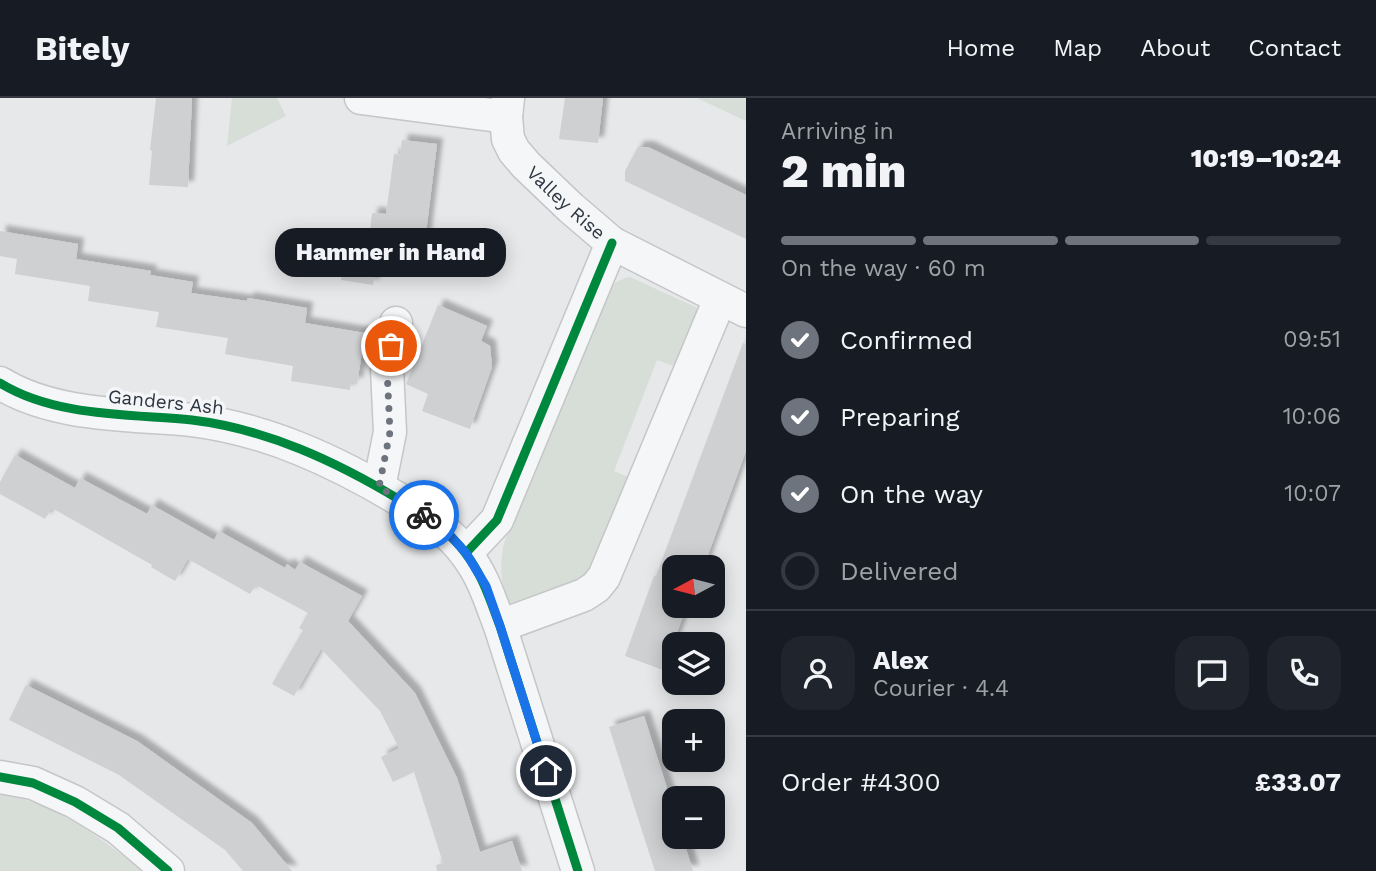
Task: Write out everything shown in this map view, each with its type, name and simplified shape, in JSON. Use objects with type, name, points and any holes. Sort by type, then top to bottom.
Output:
[{"type":"street","points":[[361,98],[507,107]]},
{"type":"street","name":"Valley Rise","points":[[507,107],[508,139],[514,151],[571,208],[612,243],[733,305]]},
{"type":"street","points":[[466,553],[497,520],[612,243]]},
{"type":"street","points":[[500,626],[584,595],[604,577],[733,305]]},
{"type":"street","points":[[379,487],[390,432],[387,369],[396,323]]},
{"type":"street","name":"Ganders Ash","points":[[0,383],[34,399],[67,407],[229,426],[268,437],[324,459],[379,487],[447,532],[466,553],[486,586],[578,871]]},
{"type":"street","points":[[0,777],[33,783],[75,802],[118,828],[168,871]]},
{"type":"shaded area","points":[[232,98],[277,98],[286,116],[227,146]]},
{"type":"shaded area","points":[[697,98],[746,98],[746,121]]},
{"type":"shaded area","points":[[630,277],[704,311],[679,368],[657,360],[614,471],[635,480],[590,580],[513,608],[503,586],[501,568],[504,543],[602,294],[618,281]]},
{"type":"shaded area","points":[[0,793],[41,806],[76,823],[144,871],[0,871]]},
{"type":"building","points":[[156,98],[192,98],[188,187],[149,185]]},
{"type":"building","points":[[565,98],[603,98],[598,143],[559,139]]},
{"type":"building","points":[[402,140],[437,144],[424,249],[369,242],[372,213],[386,214],[394,154],[400,155]]},
{"type":"building","points":[[638,147],[648,147],[746,195],[746,239],[625,181],[625,171]]},
{"type":"building","points":[[0,231],[78,244],[76,259],[151,271],[150,275],[193,282],[191,293],[247,301],[248,298],[307,308],[305,323],[365,333],[357,384],[351,382],[350,390],[291,381],[293,366],[225,354],[228,338],[156,327],[159,312],[88,301],[90,286],[15,274],[17,259],[0,256]]},
{"type":"building","points":[[346,248],[378,253],[373,285],[341,280]]},
{"type":"building","points":[[438,305],[487,326],[481,341],[490,346],[492,367],[470,429],[422,411],[428,394],[406,384]]},
{"type":"building","points":[[743,343],[746,344],[746,451],[708,555],[664,555]]},
{"type":"building","points":[[15,455],[75,488],[80,478],[147,514],[152,505],[214,540],[219,531],[285,568],[287,564],[295,570],[300,562],[362,596],[348,621],[415,693],[457,778],[480,852],[512,841],[522,871],[437,871],[436,865],[443,863],[414,772],[393,782],[381,757],[399,748],[380,711],[321,649],[294,696],[272,684],[303,630],[299,628],[308,613],[256,585],[250,594],[188,559],[175,581],[52,508],[45,519],[0,494],[0,482]]},
{"type":"building","points":[[662,560],[662,618],[682,618],[677,632],[662,632],[662,670],[625,656]]},
{"type":"building","points":[[26,685],[137,741],[252,823],[292,871],[243,871],[225,850],[119,775],[9,720]]},
{"type":"building","points":[[644,716],[666,786],[662,786],[662,849],[686,849],[693,871],[655,871],[609,727]]},
{"type":"cycle path","points":[[466,553],[497,520],[612,243]]},
{"type":"cycle path","points":[[0,383],[21,394],[69,408],[220,424],[274,439],[351,473],[400,500],[444,530],[472,562],[482,580],[500,626],[578,871]]},
{"type":"cycle path","points":[[0,777],[33,783],[75,802],[118,828],[168,871]]},
{"type":"way so far","points":[[391,346],[387,369],[390,432],[379,487],[424,515]]},
{"type":"place","name":"Hammer in Hand","points":[[391,346]]},
{"type":"route","points":[[424,515],[447,532],[466,553],[486,586],[546,771]]}]
